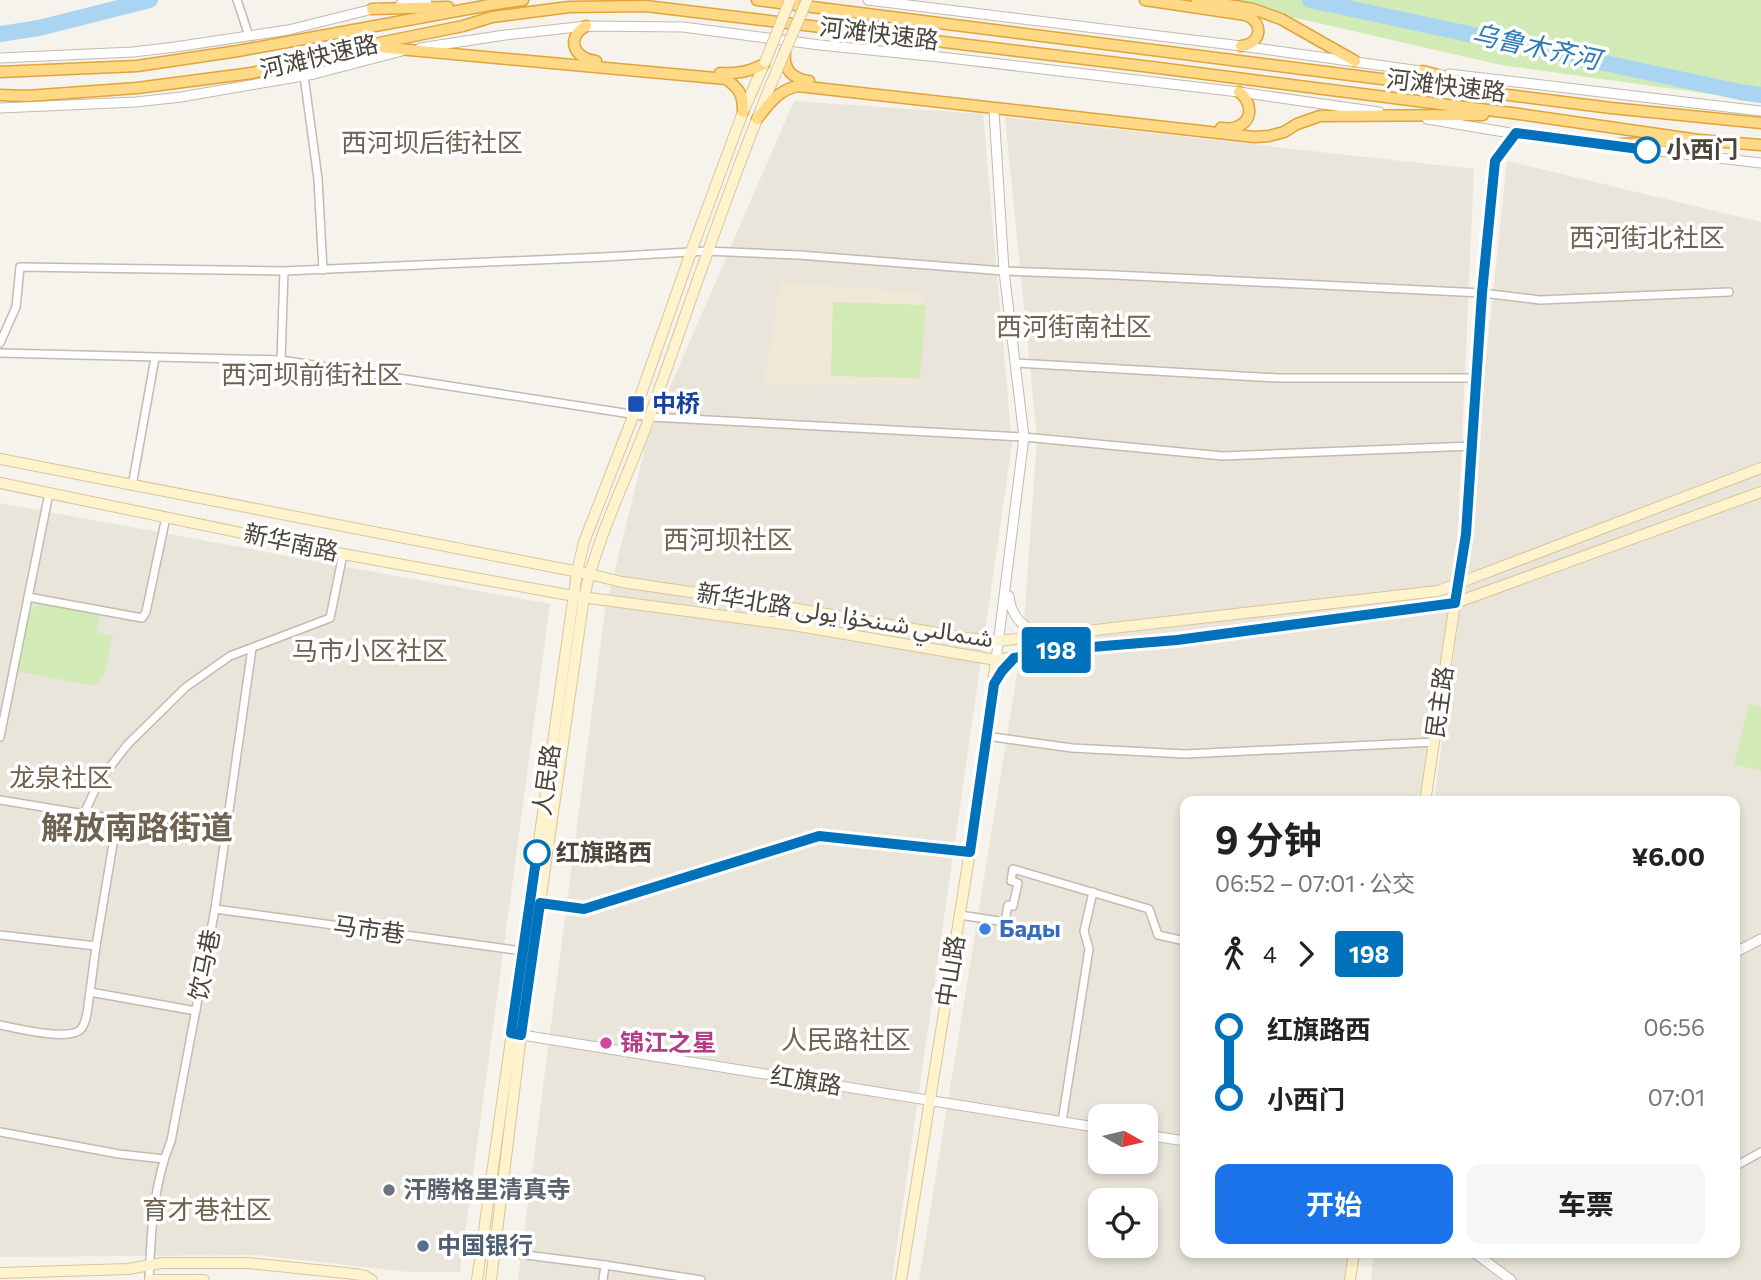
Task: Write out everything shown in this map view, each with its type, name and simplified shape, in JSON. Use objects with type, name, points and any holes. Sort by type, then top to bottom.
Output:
[{"type":"highway","name":"河滩快速路","points":[[0,72],[137,66],[238,51],[523,0]]},
{"type":"highway","name":"河滩快速路","points":[[757,0],[1611,108],[1761,123]]},
{"type":"highway","points":[[1145,0],[1251,17],[1258,25],[1257,36],[1251,44],[1241,46]]},
{"type":"highway","points":[[1197,0],[1254,9],[1281,19],[1355,61]]},
{"type":"highway","points":[[372,9],[482,6]]},
{"type":"highway","name":"河滩快速路","points":[[0,95],[27,96],[137,88],[252,73],[463,26],[492,17],[569,7],[646,6],[1069,56],[1761,145]]},
{"type":"highway","points":[[586,26],[577,33],[574,44],[579,55],[589,61],[734,74],[750,72],[764,63]]},
{"type":"highway","points":[[364,46],[726,79],[740,93],[743,112]]},
{"type":"highway","points":[[785,52],[786,66],[795,77],[802,80],[1222,128],[1237,127],[1247,119],[1250,107],[1239,92]]},
{"type":"highway","points":[[1423,71],[1508,94]]},
{"type":"highway","points":[[757,119],[779,93],[798,86],[1254,137],[1284,132],[1320,116],[1519,114]]},
{"type":"highway","points":[[1606,145],[1699,139]]},
{"type":"main road","name":"人民路","points":[[475,1280],[540,903],[579,596],[577,572],[584,542],[634,414],[743,112],[790,0]]},
{"type":"main road","name":"人民路","points":[[491,1280],[523,951],[579,596],[650,416],[707,251],[757,119],[807,0]]},
{"type":"main road","name":"新华南路","points":[[0,459],[577,572]]},
{"type":"main road","name":"新华北路 شىمالىي شىنخۇا يولى","points":[[577,572],[622,582],[752,601],[966,638],[999,641],[1438,591],[1761,468]]},
{"type":"main road","name":"新华南路","points":[[0,483],[343,554],[579,596]]},
{"type":"main road","name":"新华北路 شىمالىي شىنخۇا يولى","points":[[579,596],[793,625],[996,660],[1055,650],[1177,640],[1455,603],[1761,492]]},
{"type":"main road","name":"民主路","points":[[1426,796],[1455,603]]},
{"type":"main road","name":"中山路","points":[[901,1280],[970,852],[996,660]]},
{"type":"main road","points":[[1350,1280],[1353,1258]]},
{"type":"main road","points":[[0,1273],[128,1269],[162,1263],[248,1263],[355,1274],[372,1280]]},
{"type":"main road","points":[[149,1280],[204,1280]]},
{"type":"street","points":[[237,0],[249,36]]},
{"type":"street","points":[[0,58],[133,52],[175,47],[288,30],[372,9],[427,0]]},
{"type":"street","points":[[868,0],[1761,111]]},
{"type":"street","points":[[0,108],[136,102],[181,97],[304,76],[407,50],[505,35],[586,26],[683,27],[1239,92],[1516,133],[1761,163]]},
{"type":"street","points":[[304,76],[318,179],[323,270]]},
{"type":"street","points":[[994,111],[1004,271],[1024,437],[996,660]]},
{"type":"street","points":[[1455,603],[1466,534],[1482,293],[1495,161],[1516,133]]},
{"type":"street","points":[[0,343],[16,307],[20,267],[284,271],[707,251],[1004,271],[1482,293],[1540,300],[1729,292]]},
{"type":"street","points":[[281,360],[284,271]]},
{"type":"street","points":[[0,354],[281,360],[650,416],[1024,437],[1223,456],[1472,446]]},
{"type":"street","points":[[132,486],[155,358]]},
{"type":"street","points":[[1016,363],[1277,378],[1476,378]]},
{"type":"street","points":[[0,737],[49,493]]},
{"type":"street","points":[[28,597],[142,618],[146,612],[166,517]]},
{"type":"street","points":[[84,814],[99,781],[128,744],[186,687],[230,656],[330,618],[343,554]]},
{"type":"street","points":[[1007,579],[1010,605],[1016,619],[1027,629],[1041,635]]},
{"type":"street","name":"饮马巷","points":[[149,1280],[151,1227],[164,1159],[171,1141],[215,909],[252,648]]},
{"type":"street","points":[[991,698],[994,684],[1014,658]]},
{"type":"street","points":[[986,736],[1072,748],[1185,754],[1435,742]]},
{"type":"street","points":[[0,800],[224,837]]},
{"type":"street","points":[[0,1025],[59,1035],[78,1033],[84,1027],[117,820]]},
{"type":"street","points":[[540,903],[584,909],[819,836],[970,852]]},
{"type":"street","points":[[960,915],[1005,922],[1008,905],[1013,906],[1017,883],[1011,881],[1013,869],[1149,909],[1158,935],[1180,940]]},
{"type":"street","points":[[1062,1122],[1089,949],[1084,931],[1093,892]]},
{"type":"street","name":"马市巷","points":[[215,909],[523,951]]},
{"type":"street","points":[[0,935],[96,946]]},
{"type":"street","points":[[1740,950],[1761,939]]},
{"type":"street","points":[[90,992],[196,1011]]},
{"type":"street","name":"红旗路","points":[[516,1034],[1088,1126]]},
{"type":"street","points":[[0,1132],[118,1154],[164,1159]]},
{"type":"street","points":[[1158,1137],[1180,1140]]},
{"type":"street","points":[[1740,1164],[1761,1152]]},
{"type":"street","points":[[494,1251],[699,1280]]},
{"type":"street","points":[[1482,1258],[1511,1280]]},
{"type":"street","points":[[603,1280],[605,1265]]},
{"type":"shaded area","points":[[794,101],[983,114],[1012,444],[892,1280],[518,1280],[605,610],[647,440]]},
{"type":"shaded area","points":[[1005,117],[1474,169],[1456,574],[1423,796],[1180,796],[1180,1258],[1354,1258],[1351,1280],[919,1280],[1023,637],[1037,439]]},
{"type":"shaded area","points":[[1507,161],[1761,222],[1761,1280],[1371,1280],[1373,1258],[1740,1258],[1740,796],[1435,796],[1458,623]]},
{"type":"shaded area","points":[[780,282],[924,293],[910,384],[764,385]]},
{"type":"shaded area","points":[[0,503],[550,604],[460,1272],[408,1272],[256,1255],[0,1257]]},
{"type":"green space","points":[[1203,0],[1761,0],[1761,101],[1501,65],[1305,20]]},
{"type":"green space","points":[[833,302],[926,305],[920,378],[831,376]]},
{"type":"green space","points":[[40,603],[100,613],[97,632],[113,636],[104,675],[95,686],[17,671],[30,613]]},
{"type":"green space","points":[[1749,704],[1761,707],[1761,771],[1734,764]]},
{"type":"waterway","name":"乌鲁木齐河","points":[[0,34],[39,28],[150,0]]},
{"type":"waterway","name":"乌鲁木齐河","points":[[1310,0],[1761,95]]},
{"type":"bus line","name":"198","points":[[537,853],[511,1033],[521,1035],[540,903],[584,909],[819,836],[970,852],[994,684],[1014,658],[1055,650],[1177,640],[1455,603],[1466,534],[1482,293],[1495,161],[1516,133],[1647,150]]},
{"type":"place","name":"小西门","points":[[1647,150]]},
{"type":"place","name":"中桥","points":[[636,404]]},
{"type":"place","name":"红旗路西","points":[[537,853]]},
{"type":"place","name":"Бады","points":[[985,929]]},
{"type":"place","name":"锦江之星","points":[[606,1043]]},
{"type":"place","name":"汗腾格里清真寺","points":[[389,1190]]},
{"type":"place","name":"中国银行","points":[[423,1246]]},
{"type":"district","name":"西河坝后街社区","points":[[432,143]]},
{"type":"district","name":"西河街北社区","points":[[1647,238]]},
{"type":"district","name":"西河街南社区","points":[[1074,327]]},
{"type":"district","name":"西河坝前街社区","points":[[312,375]]},
{"type":"district","name":"西河坝社区","points":[[728,540]]},
{"type":"district","name":"马市小区社区","points":[[370,651]]},
{"type":"district","name":"龙泉社区","points":[[61,778]]},
{"type":"district","name":"解放南路街道","points":[[137,828]]},
{"type":"district","name":"人民路社区","points":[[846,1040]]},
{"type":"district","name":"育才巷社区","points":[[207,1210]]}]
